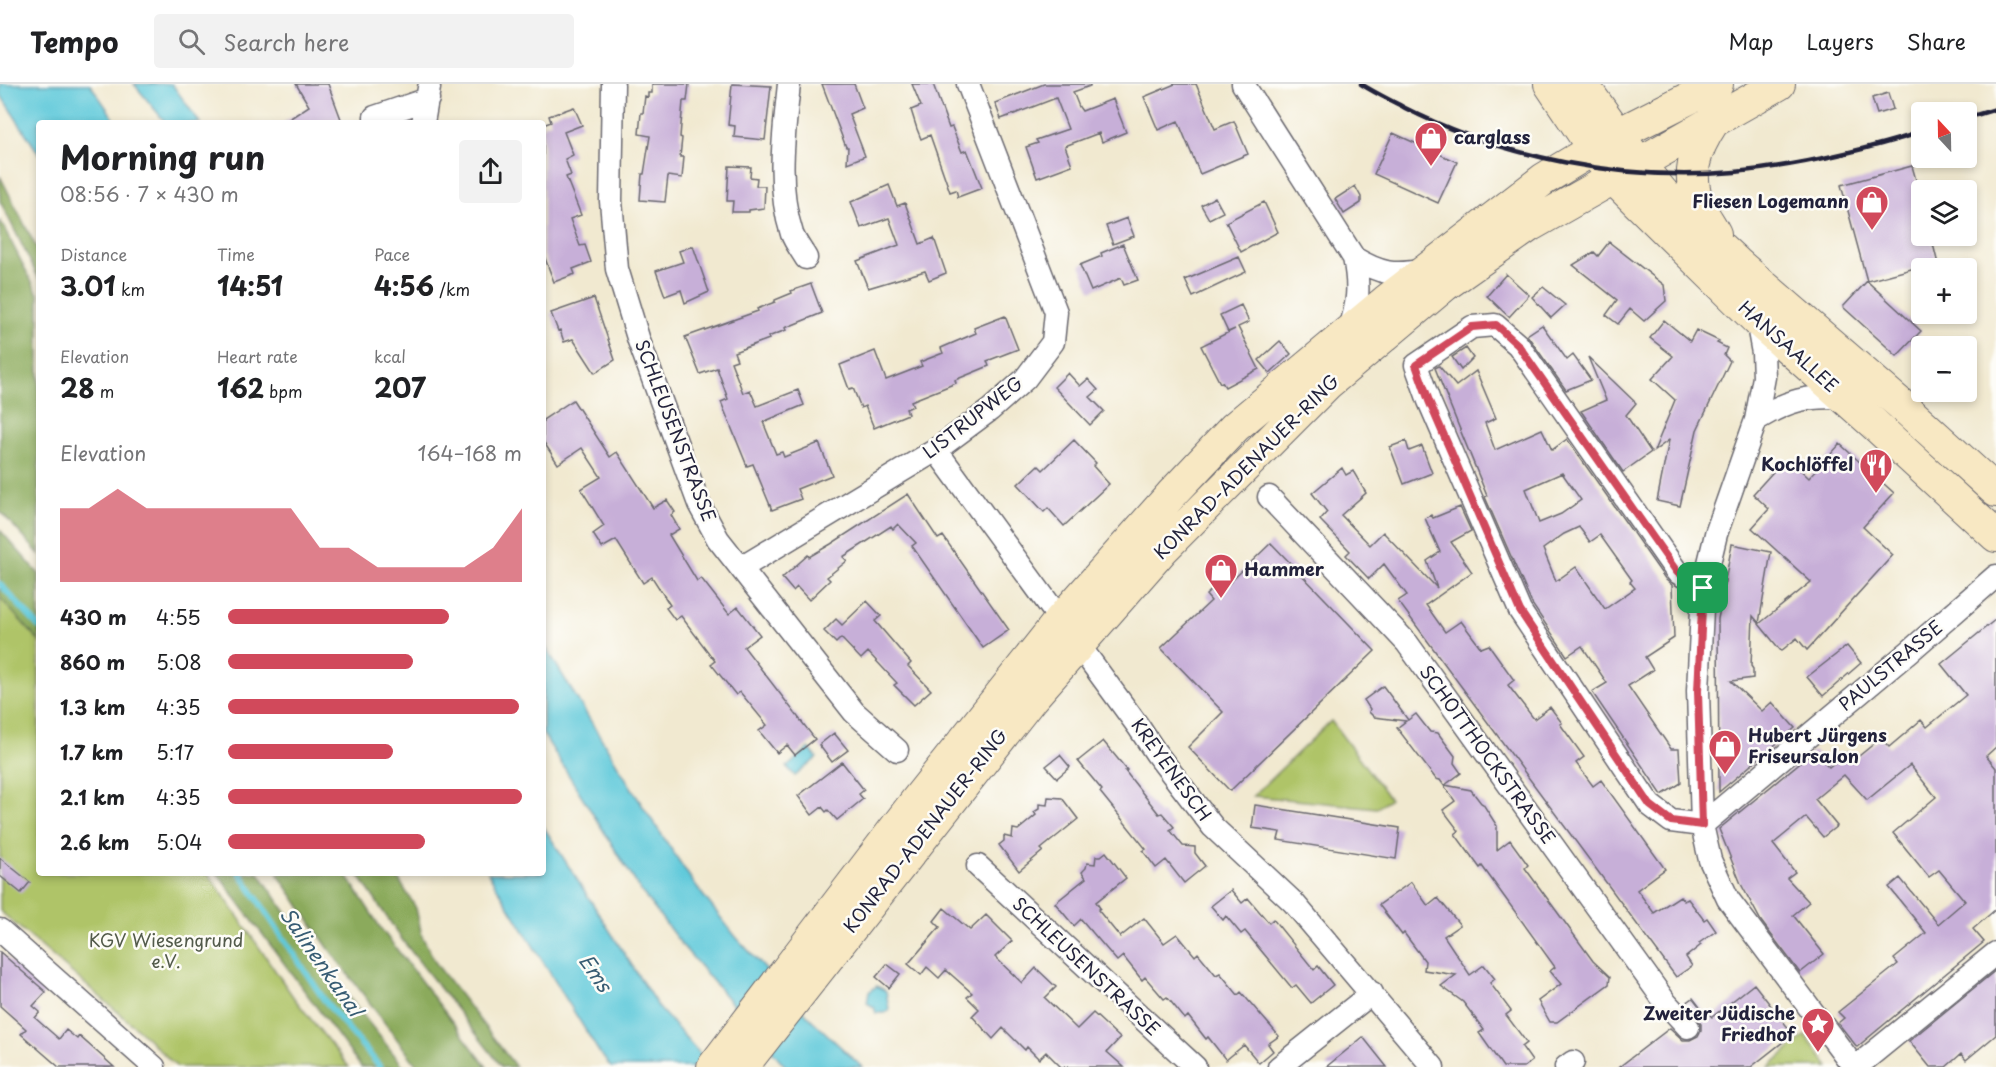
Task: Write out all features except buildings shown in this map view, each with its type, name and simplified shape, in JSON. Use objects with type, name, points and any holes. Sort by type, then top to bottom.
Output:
[{"type":"main road","points":[[1550,84],[1605,141]]},
{"type":"main road","points":[[1582,84],[1605,141]]},
{"type":"main road","name":"KONRAD-ADENAUER-RING","points":[[811,959],[1031,699],[1069,633],[1172,495],[1235,427],[1425,270],[1544,179],[1605,141],[1717,84]]},
{"type":"main road","name":"KONRAD-ADENAUER-RING","points":[[1069,633],[1162,549],[1327,384],[1464,272],[1529,226],[1779,84]]},
{"type":"main road","points":[[1713,122],[1695,154],[1694,191],[1702,212],[1726,253]]},
{"type":"main road","name":"HANSAALLEE","points":[[1605,141],[1626,171],[1757,320],[1996,536]]},
{"type":"main road","name":"HANSAALLEE","points":[[1626,171],[1668,200],[1906,409],[1996,492]]},
{"type":"main road","points":[[713,1067],[811,959]]},
{"type":"main road","points":[[742,1067],[811,959]]},
{"type":"street","name":"SCHLEUSENSTRASSE","points":[[613,84],[611,201],[617,269],[639,341],[699,504],[718,539],[854,712],[897,750]]},
{"type":"street","points":[[789,84],[782,162],[784,200],[793,236],[806,258]]},
{"type":"street","name":"LISTRUPWEG","points":[[741,568],[936,450],[990,410],[1025,379],[1053,342],[1056,312],[968,84]]},
{"type":"street","points":[[1243,84],[1354,258],[1359,281],[1358,299],[1349,332]]},
{"type":"street","points":[[376,120],[375,117],[429,92]]},
{"type":"street","points":[[424,120],[429,92]]},
{"type":"street","points":[[1354,258],[1374,270],[1405,274],[1425,270]]},
{"type":"street","points":[[1757,320],[1763,353],[1764,377],[1756,420],[1716,534],[1703,588],[1698,691],[1702,825],[1710,860],[1728,899],[1855,1067],[1996,953]]},
{"type":"street","points":[[1702,825],[1671,821],[1650,805],[1520,611],[1429,401],[1416,365],[1472,327],[1496,325],[1518,345],[1677,572],[1703,588]]},
{"type":"street","points":[[1756,420],[1777,407],[1797,399],[1821,396],[1845,398]]},
{"type":"street","name":"KREYENESCH","points":[[936,450],[1213,827],[1293,902],[1433,1067]]},
{"type":"street","name":"SCHOTTHOCKSTRASSE","points":[[1269,497],[1407,643],[1666,1004],[1688,1027]]},
{"type":"street","name":"PAULSTRASSE","points":[[1702,825],[1996,576]]},
{"type":"street","name":"SCHLEUSENSTRASSE","points":[[978,866],[1196,1067]]},
{"type":"street","points":[[0,930],[154,1067]]},
{"type":"street","points":[[1279,1067],[1372,993]]},
{"type":"green space","points":[[0,176],[36,247],[36,273],[0,201]]},
{"type":"green space","points":[[0,220],[36,290],[36,551],[0,511]]},
{"type":"green space","points":[[0,530],[36,571],[36,638],[0,598]]},
{"type":"green space","name":"KGV Wiesengrund e.V.","points":[[0,585],[36,626],[36,876],[210,876],[294,998],[349,1067],[177,1067],[141,1032],[0,911]]},
{"type":"green space","points":[[1331,721],[1390,799],[1377,808],[1253,796]]},
{"type":"green space","points":[[219,876],[261,876],[313,952],[404,1067],[361,1067]]},
{"type":"green space","points":[[279,876],[347,876],[382,930],[487,1067],[418,1067],[329,949]]},
{"type":"green space","points":[[359,876],[397,876],[416,908],[422,936],[437,965],[516,1067],[502,1067],[403,941]]},
{"type":"green space","points":[[1805,1035],[1829,1067],[1769,1067]]},
{"type":"water","points":[[0,84],[90,84],[115,120],[36,120],[36,149],[0,94]]},
{"type":"water","points":[[134,84],[172,84],[198,120],[164,120]]},
{"type":"water","points":[[546,648],[642,805],[695,885],[736,937],[812,1020],[862,1067],[786,1067],[682,945],[641,891],[546,739]]},
{"type":"water","points":[[809,748],[817,758],[795,776],[787,767]]},
{"type":"water","name":"Ems","points":[[546,831],[659,1008],[712,1067],[611,1067],[599,1052],[490,876],[546,876]]},
{"type":"water","points":[[877,986],[886,991],[889,1009],[885,1013],[876,1013],[874,1007],[867,1003],[869,992]]},
{"type":"waterway","name":"Salinenkanal","points":[[0,584],[36,624]]},
{"type":"waterway","name":"Salinenkanal","points":[[242,876],[325,1001],[380,1067]]},
{"type":"railway","points":[[1361,84],[1443,126],[1523,153],[1608,169],[1651,173],[1735,172],[1782,166],[1853,151],[1911,135]]},
{"type":"railway","points":[[1977,115],[1996,109]]},
{"type":"place","name":"carglass","points":[[1431,167]]},
{"type":"place","name":"Fliesen Logemann","points":[[1872,231]]},
{"type":"place","name":"Kochlöffel","points":[[1876,494]]},
{"type":"place","name":"Hammer","points":[[1221,599]]},
{"type":"place","name":"Hubert Jürgens Friseursalon","points":[[1725,775]]},
{"type":"place","name":"Zweiter Jüdische Friedhof","points":[[1818,1053]]},
{"type":"route","points":[[1496,325],[1518,345],[1677,572],[1703,588],[1698,691],[1702,825],[1671,821],[1650,805],[1520,611],[1429,401],[1416,365],[1472,327],[1496,325]]}]
